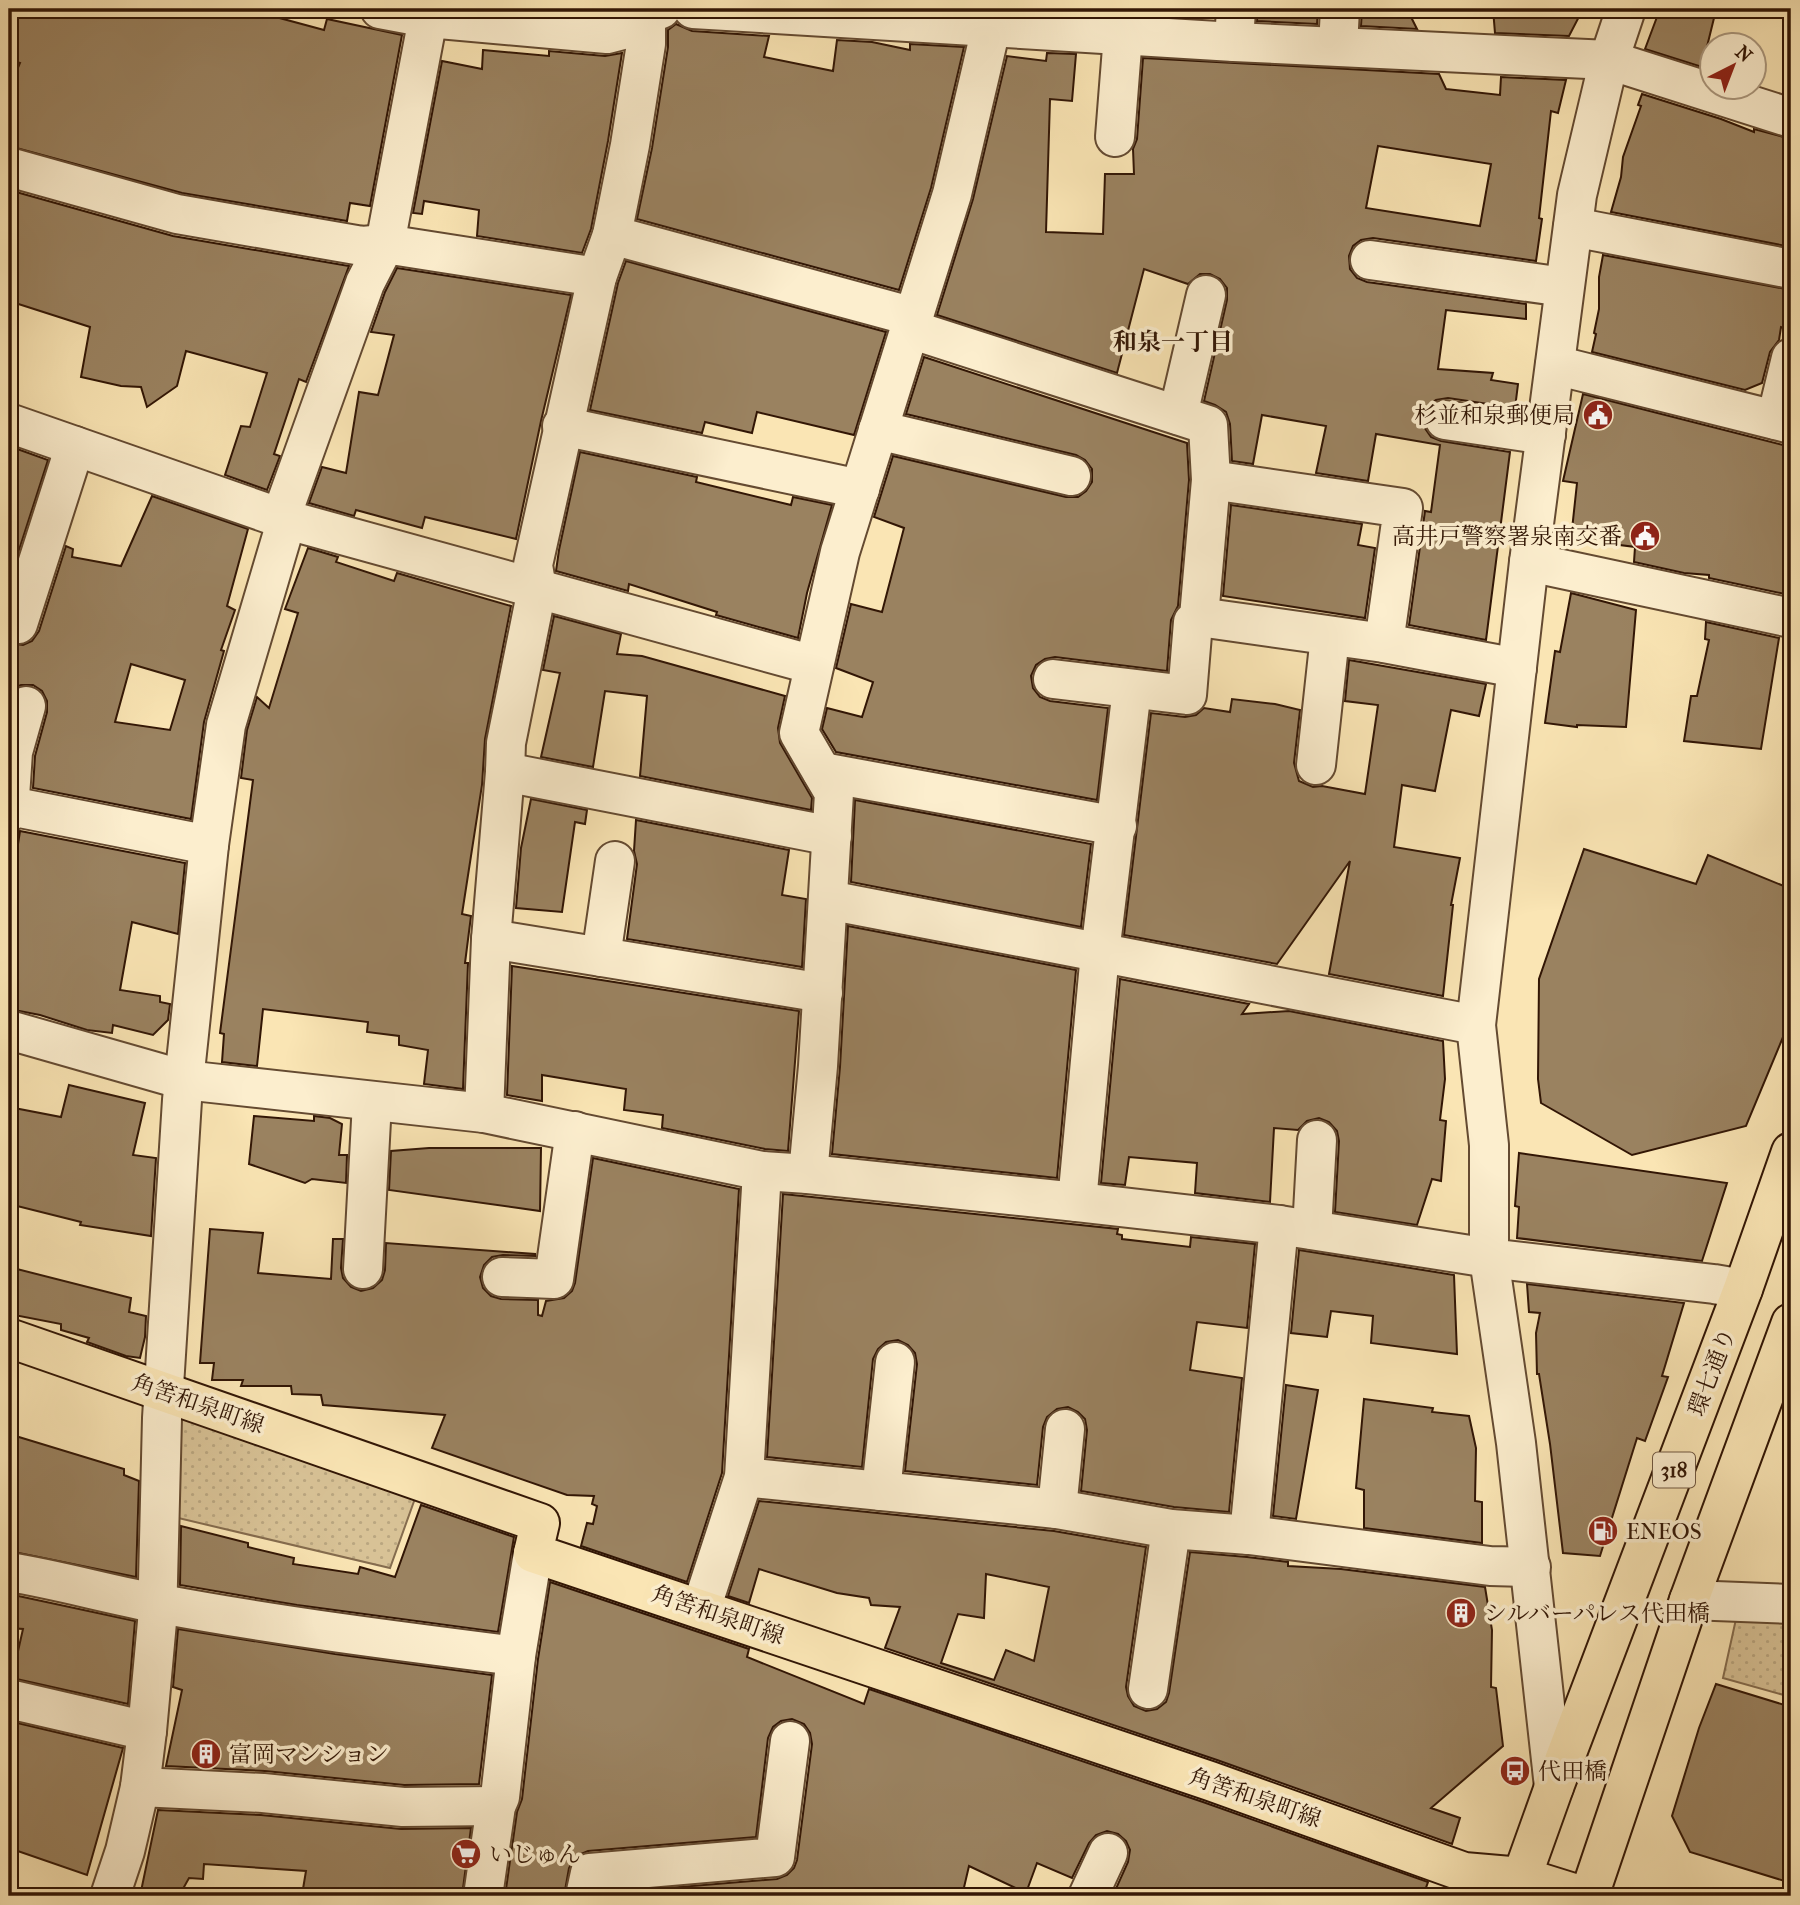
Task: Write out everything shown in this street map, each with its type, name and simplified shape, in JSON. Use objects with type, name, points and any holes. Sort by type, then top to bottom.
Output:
[{"type":"main road","name":"環七通り","points":[[1554,1787],[1743,1289],[1791,1152]]},
{"type":"main road","name":"318","points":[[1589,1896],[1689,1600],[1791,1322]]},
{"type":"main road","name":"角筈和泉町線","points":[[9,1338],[540,1523],[533,1553],[1210,1781],[1464,1872],[1518,1887],[1583,1896]]},
{"type":"main road","name":"318","points":[[1518,1887],[1554,1787]]},
{"type":"street","points":[[380,9],[428,18],[607,34],[630,28],[650,11]]},
{"type":"street","points":[[693,9],[991,28],[1070,20],[1123,35],[1235,25],[1339,27],[1609,60],[1791,118]]},
{"type":"street","points":[[1554,1787],[1516,1443],[1489,1258],[1489,1145],[1476,1025],[1529,562],[1577,195],[1609,60],[1626,9]]},
{"type":"street","points":[[484,1113],[491,939],[506,743],[537,589],[533,565],[597,277],[612,235],[630,145],[650,11]]},
{"type":"street","points":[[110,1896],[125,1851],[140,1787],[147,1731],[157,1604],[164,1393],[184,1080],[209,845],[226,725],[282,536],[286,503],[365,283],[385,244],[428,18]]},
{"type":"street","points":[[808,1174],[823,993],[834,793],[799,733],[840,552],[952,194],[991,28]]},
{"type":"street","points":[[1115,137],[1123,35]]},
{"type":"street","points":[[9,167],[177,214],[362,246],[385,244],[597,277]]},
{"type":"street","points":[[1573,227],[1791,269]]},
{"type":"street","points":[[612,235],[912,323],[1208,425],[1211,480],[1199,617],[1193,622],[1187,695],[1053,679]]},
{"type":"street","points":[[1370,260],[1564,287]]},
{"type":"street","points":[[1178,415],[1206,295]]},
{"type":"street","points":[[1555,365],[1784,422],[1791,358]]},
{"type":"street","points":[[1445,420],[1546,435]]},
{"type":"street","points":[[9,423],[284,519],[814,665]]},
{"type":"street","points":[[562,426],[860,489]]},
{"type":"street","points":[[878,430],[1071,476]]},
{"type":"street","points":[[18,624],[75,446]]},
{"type":"street","points":[[1211,480],[1403,508],[1384,643]]},
{"type":"street","points":[[1529,562],[1791,618]]},
{"type":"street","points":[[1199,617],[1384,643],[1517,668]]},
{"type":"street","points":[[1316,765],[1330,636]]},
{"type":"street","points":[[1077,1202],[1100,953],[1132,689]]},
{"type":"street","points":[[26,706],[13,752],[9,809],[209,845]]},
{"type":"street","points":[[505,772],[832,836]]},
{"type":"street","points":[[822,772],[1117,826]]},
{"type":"street","points":[[601,957],[615,861]]},
{"type":"street","points":[[828,900],[1476,1025]]},
{"type":"street","points":[[491,939],[823,993]]},
{"type":"street","points":[[9,1030],[184,1080],[484,1113],[762,1171],[1077,1202],[1295,1228],[1489,1258],[1743,1289]]},
{"type":"street","points":[[363,1269],[372,1102]]},
{"type":"street","points":[[502,1277],[554,1279],[575,1131]]},
{"type":"street","points":[[1249,1535],[1295,1228],[1317,1140]]},
{"type":"street","points":[[701,1609],[744,1477],[762,1171]]},
{"type":"street","points":[[881,1491],[895,1362]]},
{"type":"street","points":[[1057,1509],[1065,1429]]},
{"type":"street","points":[[744,1477],[1057,1509],[1171,1530],[1249,1535],[1490,1566],[1531,1567]]},
{"type":"street","points":[[1148,1689],[1171,1530]]},
{"type":"street","points":[[483,1896],[496,1806],[500,1797],[516,1656],[533,1553]]},
{"type":"street","points":[[9,1572],[44,1577],[157,1604],[302,1629],[516,1656]]},
{"type":"street","points":[[1689,1600],[1791,1604]]},
{"type":"street","points":[[9,1699],[147,1731]]},
{"type":"street","points":[[586,1896],[590,1873],[775,1857],[790,1741]]},
{"type":"street","points":[[140,1787],[263,1793],[403,1807],[496,1806]]},
{"type":"street","points":[[1088,1896],[1108,1853]]},
{"type":"shaded area","points":[[176,1415],[417,1493],[390,1568],[174,1517]]},
{"type":"shaded area","points":[[1736,1619],[1791,1619],[1791,1697],[1723,1678]]},
{"type":"building","points":[[9,9],[246,9],[324,30],[327,19],[402,35],[370,206],[350,203],[347,221],[182,193],[9,146],[9,89],[20,63],[9,60]]},
{"type":"building","points":[[1140,9],[1172,9],[1172,16],[1140,14]]},
{"type":"building","points":[[1258,9],[1318,9],[1317,24],[1257,21]]},
{"type":"building","points":[[1362,9],[1407,9],[1417,29],[1361,26]]},
{"type":"building","points":[[1493,9],[1583,9],[1569,36],[1495,33]]},
{"type":"building","points":[[1660,9],[1694,9],[1714,18],[1711,32],[1699,32],[1699,66],[1645,49]]},
{"type":"building","points":[[676,24],[692,31],[769,36],[764,57],[833,71],[837,40],[872,42],[910,50],[910,44],[964,47],[931,188],[899,290],[637,219],[652,148],[668,47],[668,30]]},
{"type":"building","points":[[483,50],[549,56],[549,51],[605,56],[622,53],[591,229],[582,253],[477,236],[479,210],[424,201],[422,214],[413,213],[442,61],[482,69]]},
{"type":"building","points":[[1047,53],[1076,54],[1072,101],[1050,99],[1046,232],[1103,234],[1105,174],[1134,174],[1133,149],[1137,139],[1143,58],[1439,74],[1446,89],[1500,95],[1501,77],[1566,80],[1558,113],[1551,111],[1536,261],[1373,238],[1361,240],[1353,246],[1349,256],[1350,269],[1357,278],[1367,282],[1526,304],[1526,319],[1446,310],[1438,369],[1493,373],[1491,380],[1518,384],[1515,408],[1448,398],[1436,400],[1428,406],[1423,417],[1424,427],[1431,437],[1510,452],[1486,640],[1409,625],[1425,511],[1431,512],[1440,445],[1376,434],[1368,481],[1316,473],[1326,426],[1262,415],[1253,464],[1232,461],[1230,424],[1226,412],[1204,401],[1227,300],[1227,288],[1220,279],[1210,274],[1200,274],[1188,284],[1144,269],[1117,373],[937,315],[973,199],[1007,56],[1046,61]],"holes":[[[1378,146],[1491,164],[1480,226],[1366,208]]]},
{"type":"building","points":[[1642,94],[1754,132],[1754,129],[1791,139],[1791,247],[1611,212],[1621,177],[1623,157],[1641,106],[1638,105]]},
{"type":"building","points":[[9,190],[173,236],[349,266],[306,382],[299,379],[274,454],[280,456],[267,490],[225,475],[241,426],[250,427],[267,373],[186,351],[177,386],[147,407],[141,387],[121,386],[81,377],[90,327],[9,301]]},
{"type":"building","points":[[1603,255],[1791,290],[1787,329],[1781,327],[1779,340],[1770,352],[1762,383],[1745,390],[1592,352],[1599,309],[1599,277]]},
{"type":"building","points":[[626,261],[886,332],[854,435],[757,412],[752,433],[705,422],[702,433],[590,410],[618,283]]},
{"type":"building","points":[[397,268],[571,295],[516,539],[425,517],[422,528],[356,510],[354,516],[309,503],[322,467],[346,473],[359,392],[378,395],[394,335],[371,332]]},
{"type":"building","points":[[924,357],[1187,443],[1189,480],[1178,606],[1171,620],[1167,671],[1055,657],[1036,665],[1031,676],[1033,688],[1040,697],[1050,701],[1108,708],[1097,800],[836,752],[822,729],[827,708],[862,717],[873,682],[836,668],[851,604],[882,612],[904,528],[874,517],[893,456],[1066,497],[1078,497],[1092,482],[1092,469],[1085,460],[1076,455],[906,414]]},
{"type":"building","points":[[1583,394],[1791,447],[1791,582],[1787,581],[1785,594],[1709,578],[1709,575],[1684,573],[1634,562],[1635,547],[1571,539],[1577,483],[1563,481]]},
{"type":"building","points":[[9,446],[48,460],[9,581]]},
{"type":"building","points":[[580,452],[697,477],[696,482],[791,505],[793,497],[832,505],[807,593],[798,638],[716,615],[717,612],[629,584],[628,591],[556,571]]},
{"type":"building","points":[[152,496],[248,529],[227,606],[235,610],[221,650],[224,651],[204,722],[191,819],[33,788],[35,756],[47,712],[47,701],[42,691],[33,685],[14,688],[9,686],[9,643],[23,645],[32,641],[39,631],[66,546],[73,549],[72,557],[121,566]],"holes":[[[131,664],[185,680],[170,730],[115,722]]]},
{"type":"building","points":[[1231,505],[1362,524],[1358,545],[1375,548],[1365,618],[1223,596]]},
{"type":"building","points":[[308,548],[338,557],[336,562],[394,581],[397,573],[511,606],[485,739],[482,785],[462,914],[471,916],[465,963],[468,963],[463,1089],[424,1084],[428,1050],[399,1045],[399,1036],[367,1032],[368,1022],[263,1009],[257,1066],[222,1062],[224,1034],[220,1033],[253,780],[241,778],[247,730],[257,697],[269,708],[298,613],[285,609]]},
{"type":"building","points":[[1571,593],[1636,610],[1626,727],[1577,727],[1545,723],[1555,651],[1560,652]]},
{"type":"building","points":[[554,616],[621,634],[617,654],[642,656],[785,696],[778,728],[780,743],[812,798],[811,810],[640,776],[647,696],[605,691],[593,767],[541,757],[560,673],[543,670]]},
{"type":"building","points":[[1706,622],[1779,638],[1761,749],[1684,741],[1691,696],[1697,696],[1709,640],[1705,639]]},
{"type":"building","points":[[1349,660],[1486,684],[1479,716],[1451,710],[1435,791],[1402,785],[1394,847],[1460,858],[1451,905],[1443,996],[1329,974],[1350,861],[1277,964],[1124,935],[1151,713],[1185,717],[1196,715],[1204,708],[1230,712],[1232,699],[1300,710],[1294,763],[1299,781],[1313,787],[1322,786],[1365,794],[1378,705],[1345,701]]},
{"type":"building","points":[[531,799],[587,810],[585,824],[575,822],[562,912],[516,908],[521,848]]},
{"type":"building","points":[[855,800],[1091,844],[1081,927],[851,882]]},
{"type":"building","points":[[636,820],[789,850],[782,895],[806,899],[802,967],[627,939],[637,864],[634,851]]},
{"type":"building","points":[[20,831],[185,863],[178,934],[132,922],[120,990],[160,996],[160,1002],[170,1004],[168,1020],[153,1035],[113,1025],[112,1033],[87,1030],[40,1015],[9,1009],[9,869],[14,870]]},
{"type":"building","points":[[1584,849],[1696,884],[1708,855],[1791,889],[1791,1018],[1746,1126],[1632,1155],[1541,1103],[1538,1079],[1539,979]]},
{"type":"building","points":[[848,926],[1076,970],[1057,1178],[832,1154]]},
{"type":"building","points":[[512,966],[799,1011],[788,1151],[765,1149],[662,1128],[663,1115],[624,1110],[626,1089],[542,1075],[542,1101],[507,1095]]},
{"type":"building","points":[[1120,979],[1249,1004],[1242,1014],[1289,1011],[1443,1041],[1445,1079],[1440,1120],[1446,1121],[1441,1181],[1432,1179],[1417,1225],[1335,1212],[1339,1141],[1337,1131],[1329,1122],[1319,1118],[1307,1121],[1298,1130],[1274,1128],[1270,1202],[1195,1193],[1197,1163],[1129,1157],[1125,1185],[1101,1183]]},
{"type":"building","points":[[69,1085],[145,1103],[133,1155],[156,1158],[151,1236],[80,1225],[81,1222],[9,1204],[9,1107],[61,1117]]},
{"type":"building","points":[[254,1116],[314,1121],[314,1116],[330,1118],[342,1124],[339,1155],[347,1155],[346,1183],[312,1179],[305,1183],[249,1164]]},
{"type":"building","points":[[429,1148],[541,1148],[540,1211],[389,1190],[391,1151]]},
{"type":"building","points":[[1519,1153],[1727,1183],[1702,1261],[1517,1238],[1519,1207],[1515,1206]]},
{"type":"building","points":[[593,1158],[739,1189],[722,1473],[687,1582],[581,1546],[587,1523],[593,1524],[597,1506],[592,1504],[594,1496],[567,1495],[432,1448],[445,1415],[323,1405],[321,1395],[292,1394],[291,1386],[241,1386],[243,1380],[212,1380],[214,1363],[200,1363],[210,1229],[263,1233],[258,1273],[331,1279],[333,1239],[343,1239],[343,1278],[351,1287],[361,1291],[373,1288],[382,1280],[386,1243],[535,1254],[492,1257],[484,1265],[480,1277],[483,1288],[491,1296],[501,1299],[538,1300],[538,1315],[542,1316],[546,1301],[564,1298],[572,1291],[575,1283]]},
{"type":"building","points":[[783,1194],[1118,1229],[1117,1234],[1122,1235],[1122,1239],[1190,1247],[1191,1237],[1255,1244],[1247,1328],[1197,1322],[1190,1370],[1242,1378],[1229,1512],[1174,1507],[1081,1491],[1087,1430],[1085,1419],[1068,1407],[1057,1409],[1047,1417],[1043,1427],[1037,1485],[905,1471],[917,1364],[915,1353],[908,1345],[898,1340],[886,1342],[878,1349],[873,1359],[862,1467],[767,1457]]},
{"type":"building","points":[[1299,1250],[1454,1275],[1457,1354],[1371,1343],[1373,1316],[1331,1311],[1327,1337],[1291,1333]]},
{"type":"building","points":[[9,1267],[131,1298],[129,1312],[146,1316],[140,1358],[126,1356],[87,1342],[89,1338],[61,1330],[61,1324],[9,1314]]},
{"type":"building","points":[[1527,1284],[1684,1303],[1662,1376],[1668,1377],[1645,1441],[1637,1438],[1600,1556],[1563,1553],[1550,1444],[1537,1374],[1536,1333],[1540,1313],[1529,1312]]},
{"type":"building","points":[[1286,1385],[1318,1390],[1296,1519],[1273,1516]]},
{"type":"building","points":[[1364,1399],[1433,1408],[1432,1412],[1469,1416],[1476,1448],[1475,1501],[1482,1502],[1482,1543],[1364,1528],[1364,1490],[1356,1488]]},
{"type":"building","points":[[9,1434],[124,1469],[124,1475],[139,1481],[136,1577],[9,1551]]},
{"type":"building","points":[[759,1501],[1054,1531],[1146,1547],[1126,1687],[1134,1706],[1146,1711],[1157,1709],[1166,1702],[1169,1693],[1190,1552],[1288,1562],[1288,1566],[1341,1569],[1485,1587],[1492,1630],[1491,1687],[1496,1688],[1503,1746],[1431,1808],[1460,1818],[1452,1844],[1217,1760],[885,1648],[900,1607],[871,1605],[869,1598],[837,1593],[759,1569],[749,1603],[728,1596]],"holes":[[[986,1574],[1049,1587],[1034,1661],[1006,1650],[994,1680],[941,1663],[958,1614],[984,1618]]]},
{"type":"building","points":[[421,1505],[514,1537],[498,1632],[297,1605],[180,1585],[181,1526],[294,1558],[293,1564],[358,1574],[360,1567],[395,1577]]},
{"type":"building","points":[[550,1582],[749,1649],[747,1657],[864,1704],[869,1689],[1203,1802],[1428,1882],[1423,1896],[1124,1896],[1114,1893],[1128,1862],[1130,1850],[1126,1841],[1118,1834],[1107,1831],[1096,1835],[1089,1843],[1072,1878],[1037,1863],[1026,1893],[969,1866],[962,1896],[607,1896],[608,1893],[777,1879],[787,1875],[797,1860],[812,1744],[810,1733],[804,1724],[792,1719],[781,1721],[773,1727],[768,1738],[756,1837],[588,1851],[576,1856],[569,1868],[564,1896],[505,1896],[517,1812],[522,1799]]},
{"type":"building","points":[[9,1594],[135,1621],[128,1704],[12,1678],[23,1629],[9,1628]]},
{"type":"building","points":[[178,1629],[492,1675],[479,1784],[404,1785],[265,1771],[166,1766],[182,1690],[173,1687]]},
{"type":"building","points":[[1716,1684],[1791,1707],[1791,1883],[1690,1852],[1672,1816],[1699,1728]]},
{"type":"building","points":[[9,1721],[123,1748],[87,1875],[9,1848]]},
{"type":"building","points":[[158,1810],[261,1815],[401,1829],[471,1828],[462,1896],[355,1896],[303,1889],[306,1871],[204,1864],[203,1879],[189,1878],[179,1896],[140,1896]]},
{"type":"place","name":"杉並和泉郵便局","points":[[1598,415]]},
{"type":"place","name":"高井戸警察署泉南交番","points":[[1645,536]]},
{"type":"place","name":"ENEOS","points":[[1603,1531]]},
{"type":"place","name":"シルバーパレス代田橋","points":[[1461,1613]]},
{"type":"place","name":"富岡マンション","points":[[206,1754]]},
{"type":"place","name":"代田橋","points":[[1515,1771]]},
{"type":"place","name":"いじゅん","points":[[466,1854]]},
{"type":"district","name":"和泉一丁目","points":[[1173,342]]}]
